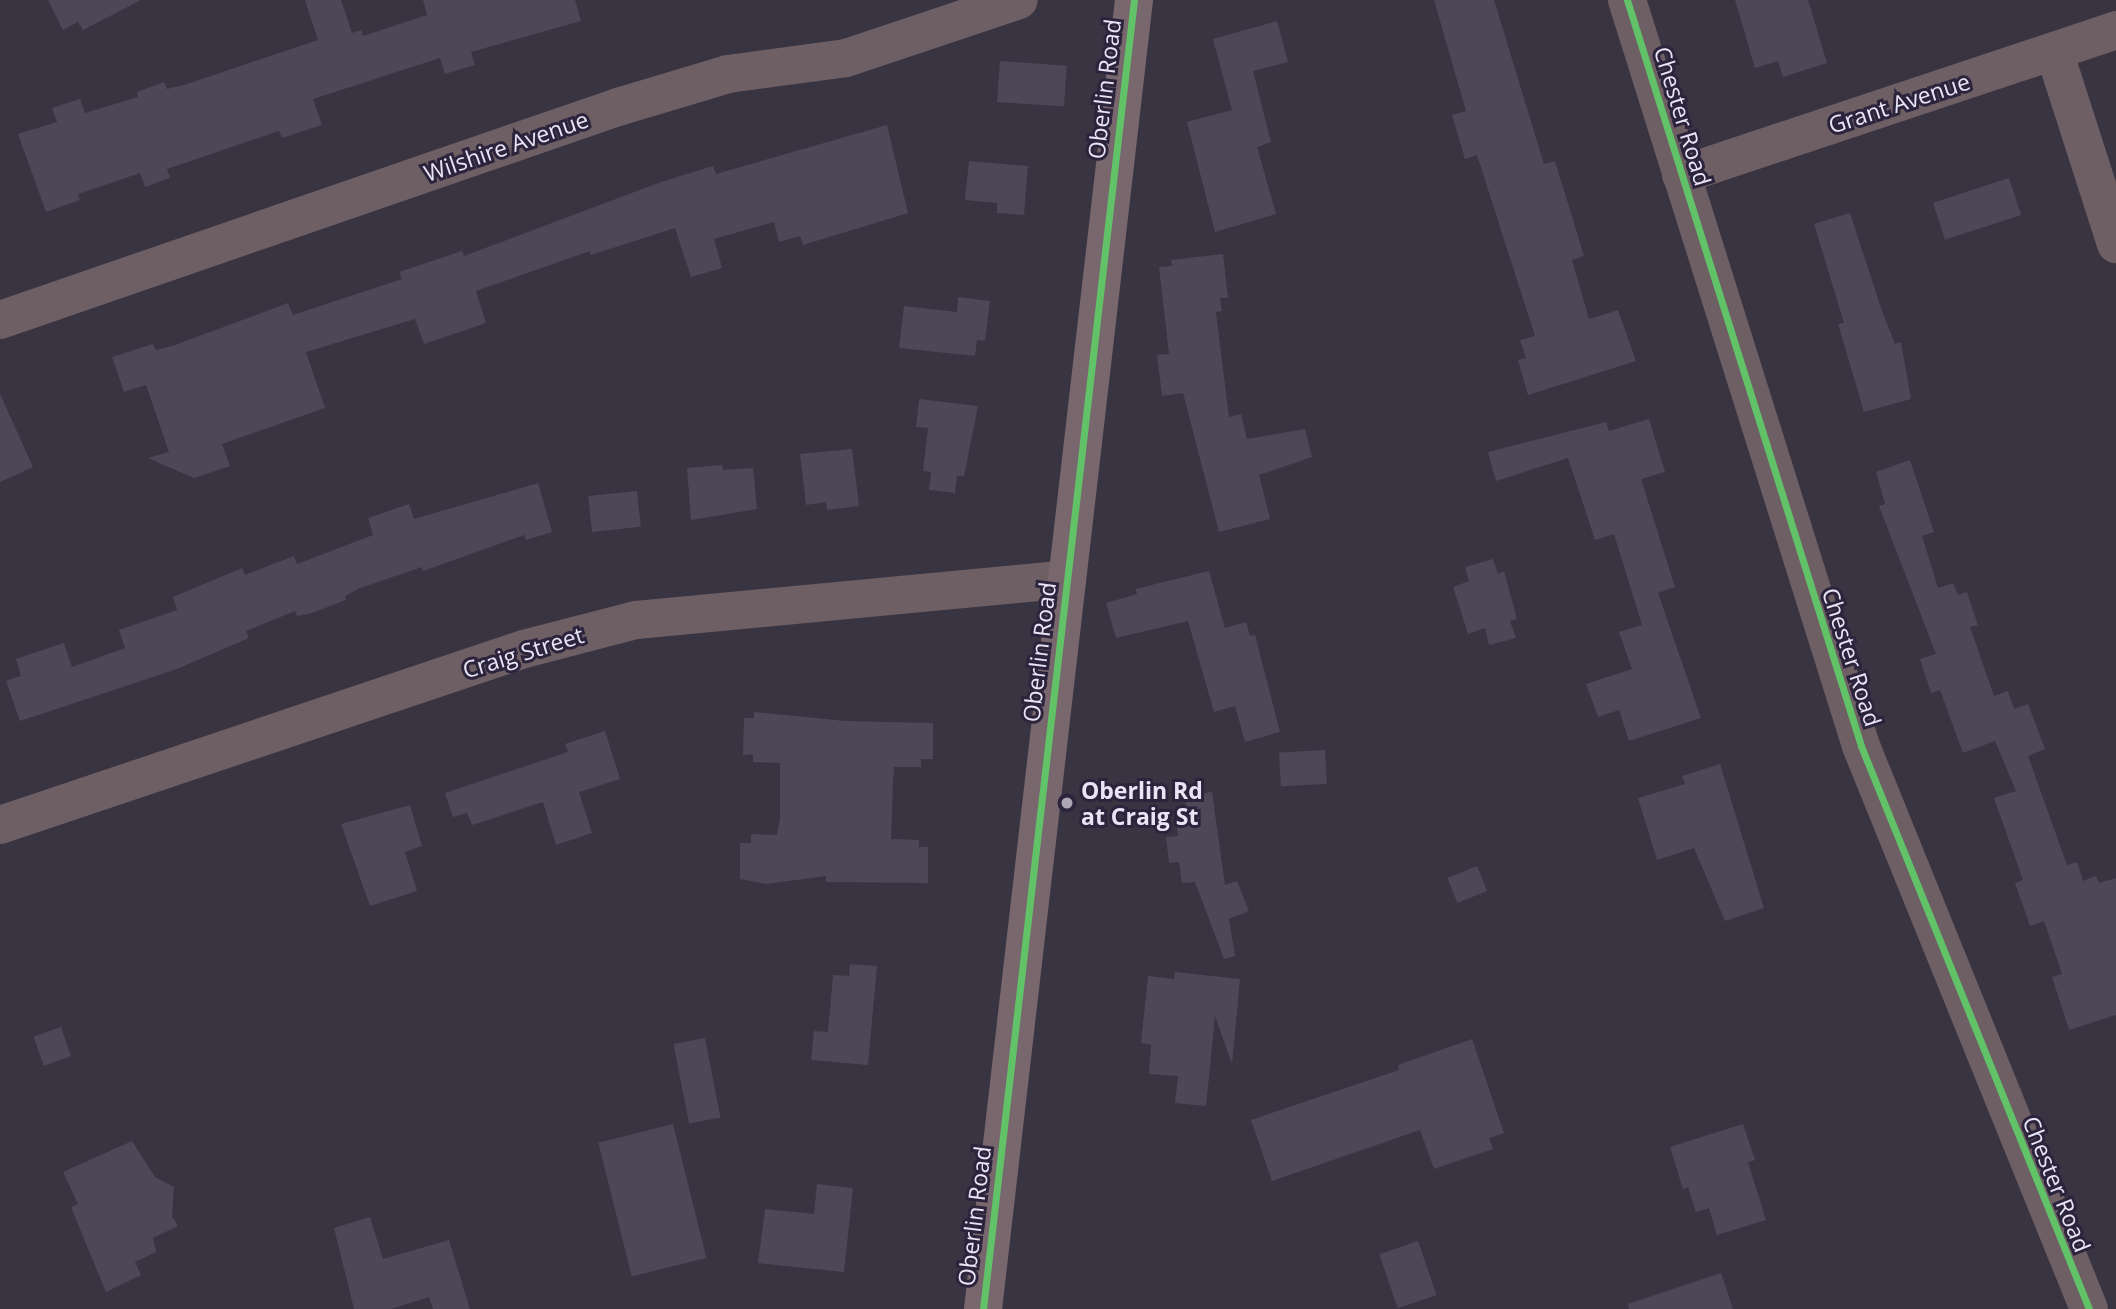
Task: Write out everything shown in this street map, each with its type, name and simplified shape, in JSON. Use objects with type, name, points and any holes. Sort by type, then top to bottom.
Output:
[{"type":"main road","name":"Oberlin Road","points":[[983,1309],[1134,0]]},
{"type":"street","name":"Wilshire Avenue","points":[[0,320],[618,107],[728,74],[846,58],[1018,0]]},
{"type":"street","name":"Chester Road","points":[[1628,0],[1861,746],[2089,1309]]},
{"type":"street","name":"Grant Avenue","points":[[1681,175],[2116,30]]},
{"type":"street","points":[[2054,51],[2116,244]]},
{"type":"street","name":"Craig Street","points":[[0,825],[524,649],[636,620],[1067,579]]},
{"type":"building","points":[[48,0],[141,0],[83,30],[78,22],[63,30]]},
{"type":"building","points":[[305,0],[341,0],[352,33],[361,30],[363,36],[427,15],[423,0],[575,0],[581,21],[471,52],[475,65],[445,74],[440,58],[313,99],[322,125],[282,138],[279,131],[167,169],[170,178],[145,187],[140,173],[78,194],[80,200],[46,212],[18,134],[57,122],[52,108],[80,99],[85,113],[138,97],[137,92],[164,82],[167,89],[187,84],[318,40]]},
{"type":"building","points":[[1434,0],[1494,0],[1544,164],[1555,161],[1584,256],[1572,260],[1589,319],[1618,310],[1636,361],[1528,395],[1518,360],[1526,358],[1520,340],[1535,336],[1477,155],[1465,159],[1452,115],[1466,111]]},
{"type":"building","points":[[1735,0],[1808,0],[1827,63],[1783,77],[1778,61],[1755,68]]},
{"type":"building","points":[[1277,21],[1288,62],[1253,71],[1271,142],[1257,147],[1276,214],[1215,232],[1187,122],[1232,110],[1213,39]]},
{"type":"building","points":[[1000,61],[1067,66],[1064,107],[997,102]]},
{"type":"building","points":[[887,125],[908,213],[803,245],[800,236],[779,242],[774,222],[714,239],[722,268],[691,277],[675,228],[591,255],[590,251],[476,291],[486,323],[424,344],[415,319],[306,352],[325,408],[222,444],[230,466],[194,478],[148,458],[169,452],[146,385],[124,392],[112,357],[153,344],[156,350],[175,345],[288,303],[293,315],[402,279],[399,272],[462,251],[464,256],[661,182],[713,166],[716,174]]},
{"type":"building","points":[[969,161],[1028,166],[1024,215],[997,213],[997,203],[965,200]]},
{"type":"building","points":[[2009,178],[2021,215],[1945,240],[1933,203]]},
{"type":"building","points":[[1850,213],[1895,344],[1901,342],[1911,399],[1864,412],[1838,324],[1844,323],[1814,224]]},
{"type":"building","points":[[1223,254],[1228,298],[1220,298],[1222,311],[1216,312],[1229,417],[1241,414],[1247,439],[1305,429],[1312,457],[1259,475],[1270,519],[1219,532],[1183,393],[1162,396],[1157,355],[1169,354],[1159,267],[1172,266],[1171,260]]},
{"type":"building","points":[[958,297],[990,301],[985,341],[977,340],[975,356],[899,348],[904,306],[957,312]]},
{"type":"building","points":[[0,394],[33,467],[0,482]]},
{"type":"building","points":[[919,399],[978,406],[964,476],[957,476],[955,493],[929,490],[931,472],[923,471],[928,428],[916,427]]},
{"type":"building","points":[[1649,419],[1665,472],[1641,479],[1675,587],[1658,593],[1701,718],[1629,741],[1619,710],[1598,717],[1586,684],[1632,669],[1619,632],[1642,625],[1614,534],[1595,540],[1568,458],[1496,481],[1488,452],[1606,422],[1609,431]]},
{"type":"building","points":[[852,449],[859,506],[827,510],[826,502],[806,505],[800,454]]},
{"type":"building","points":[[1910,460],[1934,532],[1922,536],[1938,588],[1953,583],[1958,595],[1967,592],[1978,625],[1970,627],[1994,696],[2008,691],[2014,709],[2028,704],[2045,749],[2028,756],[2067,865],[2077,862],[2083,881],[2096,876],[2099,883],[2116,878],[2116,1015],[2069,1030],[2052,977],[2062,974],[2044,921],[2030,926],[2015,883],[2023,880],[1994,798],[2016,791],[1995,741],[1963,753],[1940,690],[1931,693],[1920,659],[1936,654],[1879,506],[1885,504],[1876,472]]},
{"type":"building","points":[[722,465],[723,470],[753,468],[757,509],[691,520],[687,468]]},
{"type":"building","points":[[538,483],[552,532],[526,540],[524,535],[423,571],[422,567],[360,588],[345,596],[346,600],[312,613],[297,616],[295,611],[246,631],[249,638],[177,669],[20,721],[6,681],[21,676],[16,659],[64,643],[72,667],[125,648],[119,630],[177,610],[173,597],[242,568],[245,575],[294,556],[297,564],[373,535],[368,518],[409,504],[414,519]]},
{"type":"building","points":[[637,491],[641,527],[592,532],[588,496]]},
{"type":"building","points":[[1493,559],[1498,574],[1504,571],[1517,619],[1510,621],[1516,638],[1489,645],[1485,628],[1468,634],[1453,587],[1469,581],[1465,567]]},
{"type":"building","points":[[1209,571],[1225,628],[1246,622],[1250,636],[1255,635],[1280,732],[1245,742],[1235,706],[1214,712],[1188,621],[1116,638],[1106,603],[1137,594],[1135,589]]},
{"type":"building","points":[[754,712],[845,721],[933,723],[933,759],[921,759],[921,767],[894,767],[891,839],[919,840],[919,847],[928,847],[928,883],[826,882],[826,876],[766,884],[740,879],[740,843],[751,843],[751,834],[777,835],[780,819],[780,763],[753,762],[753,754],[743,755],[744,718],[754,718]]},
{"type":"building","points":[[605,731],[620,779],[579,792],[592,833],[556,845],[543,802],[472,825],[467,813],[453,817],[445,793],[568,752],[565,744]]},
{"type":"building","points":[[1325,750],[1327,784],[1281,786],[1279,752]]},
{"type":"building","points":[[1720,764],[1764,908],[1725,921],[1694,848],[1657,860],[1638,798],[1685,784],[1682,776]]},
{"type":"building","points":[[1212,792],[1225,885],[1237,881],[1249,911],[1229,919],[1235,956],[1224,959],[1195,882],[1182,883],[1179,862],[1169,863],[1166,837],[1178,836],[1175,814],[1187,812],[1185,796]]},
{"type":"building","points":[[410,805],[422,846],[405,852],[417,891],[370,906],[341,824]]},
{"type":"building","points":[[1477,866],[1487,891],[1457,903],[1447,878]]},
{"type":"building","points":[[850,964],[877,966],[868,1065],[811,1060],[814,1031],[828,1032],[833,975],[849,976]]},
{"type":"building","points":[[1175,972],[1240,979],[1232,1064],[1215,1016],[1206,1106],[1175,1103],[1178,1076],[1149,1074],[1151,1045],[1141,1043],[1148,976],[1174,979]]},
{"type":"building","points":[[61,1027],[71,1056],[44,1066],[34,1036]]},
{"type":"building","points":[[705,1038],[720,1118],[689,1124],[674,1044]]},
{"type":"building","points":[[1472,1039],[1504,1133],[1489,1138],[1493,1149],[1434,1169],[1420,1130],[1272,1181],[1251,1120],[1399,1070],[1398,1065]]},
{"type":"building","points":[[673,1124],[706,1258],[632,1277],[598,1143]]},
{"type":"building","points":[[1743,1124],[1755,1160],[1748,1162],[1766,1220],[1717,1235],[1709,1208],[1696,1212],[1688,1187],[1683,1189],[1670,1147]]},
{"type":"building","points":[[132,1141],[155,1177],[174,1187],[172,1216],[178,1226],[153,1238],[156,1252],[135,1262],[141,1275],[106,1292],[71,1207],[78,1204],[63,1172]]},
{"type":"building","points":[[817,1184],[853,1188],[844,1272],[758,1263],[765,1209],[814,1214]]},
{"type":"building","points":[[370,1217],[383,1259],[449,1240],[470,1309],[433,1309],[429,1297],[391,1309],[354,1309],[334,1228]]},
{"type":"building","points":[[1418,1241],[1437,1295],[1398,1308],[1379,1254]]},
{"type":"building","points":[[1721,1273],[1733,1309],[1629,1309],[1628,1304]]},
{"type":"cycle path","points":[[983,1309],[1134,0]]},
{"type":"cycle path","points":[[1627,0],[1861,746],[2089,1309]]},
{"type":"place","name":"Oberlin Rd at Craig St","points":[[1067,803]]}]
